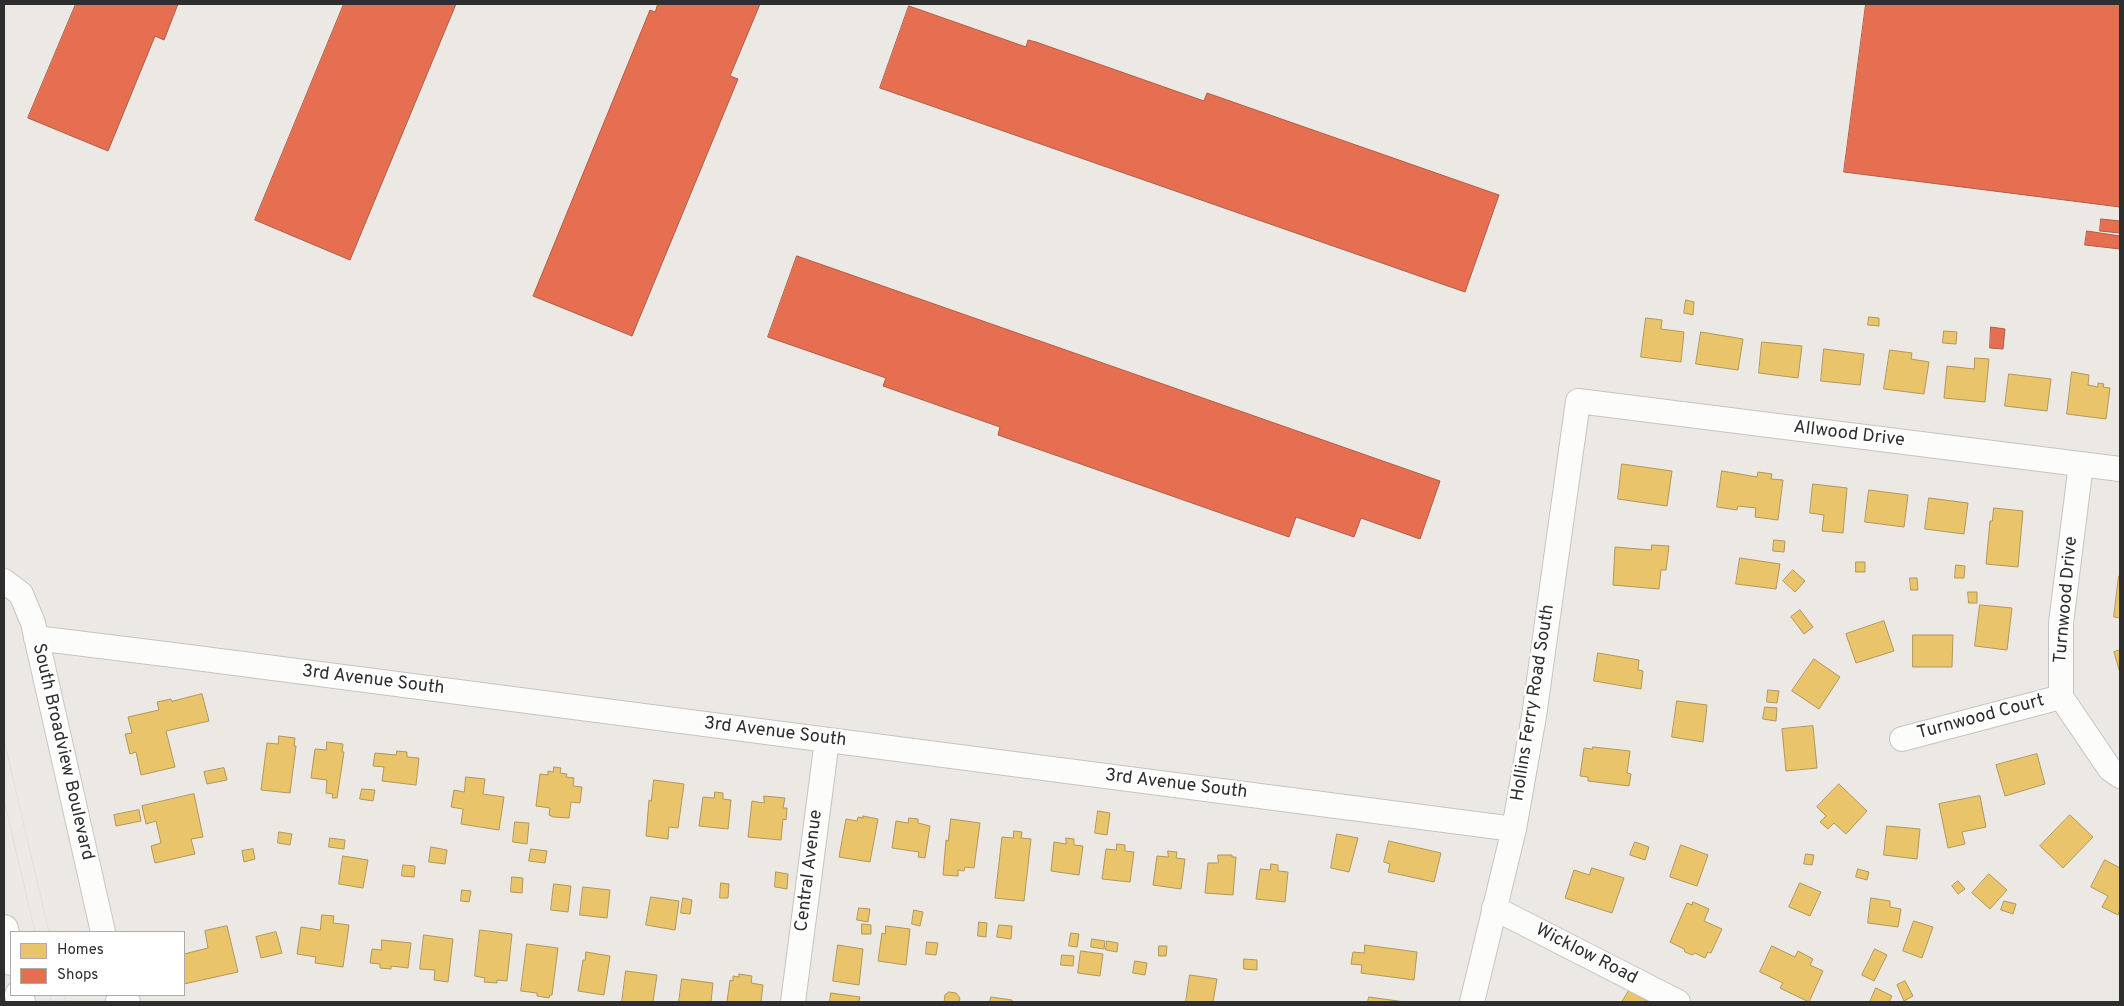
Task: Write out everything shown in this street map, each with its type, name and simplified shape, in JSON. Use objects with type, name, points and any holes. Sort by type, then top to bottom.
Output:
[{"type":"main road","points":[[4,929],[10,956]]},
{"type":"street","name":"Allwood Drive","points":[[1578,401],[2120,469]]},
{"type":"street","name":"Hollins Ferry Road South","points":[[1472,1002],[1514,829],[1534,716],[1578,401]]},
{"type":"street","name":"Turnwood Drive","points":[[2061,697],[2061,623],[2081,464]]},
{"type":"street","name":"South Broadview Boulevard","points":[[4,581],[21,594],[29,610],[103,931]]},
{"type":"street","name":"3rd Avenue South","points":[[36,638],[1514,829]]},
{"type":"street","name":"Turnwood Court","points":[[1902,739],[2061,697]]},
{"type":"street","points":[[2061,697],[2110,769],[2120,776]]},
{"type":"street","name":"Central Avenue","points":[[793,1002],[827,740]]},
{"type":"street","name":"Wicklow Road","points":[[1494,908],[1678,1002]]},
{"type":"building: Homes","points":[[1686,300],[1694,302],[1693,315],[1684,313]]},
{"type":"building: Homes","points":[[1869,317],[1879,318],[1879,326],[1868,325]]},
{"type":"building: Homes","points":[[1646,318],[1662,320],[1661,329],[1684,332],[1681,362],[1641,357]]},
{"type":"building: Homes","points":[[1944,331],[1957,332],[1956,344],[1943,343]]},
{"type":"building: Homes","points":[[1701,332],[1743,339],[1738,370],[1696,364]]},
{"type":"building: Homes","points":[[1762,342],[1802,346],[1798,378],[1759,373]]},
{"type":"building: Homes","points":[[1824,349],[1864,354],[1860,385],[1821,381]]},
{"type":"building: Homes","points":[[1890,350],[1912,353],[1911,359],[1929,362],[1924,394],[1884,389]]},
{"type":"building: Homes","points":[[1975,358],[1989,359],[1985,402],[1944,398],[1947,366],[1974,369]]},
{"type":"building: Homes","points":[[2072,372],[2089,375],[2088,385],[2098,387],[2098,383],[2104,384],[2103,387],[2110,388],[2106,419],[2067,414]]},
{"type":"building: Homes","points":[[2009,374],[2051,379],[2047,411],[2005,406]]},
{"type":"building: Homes","points":[[1622,464],[1672,471],[1667,506],[1618,499]]},
{"type":"building: Homes","points":[[1722,471],[1757,477],[1758,472],[1772,474],[1771,479],[1783,480],[1778,520],[1755,517],[1756,508],[1738,506],[1737,510],[1717,507]]},
{"type":"building: Homes","points":[[1813,484],[1847,488],[1843,533],[1822,531],[1824,515],[1810,513]]},
{"type":"building: Homes","points":[[1869,490],[1908,495],[1904,527],[1865,522]]},
{"type":"building: Homes","points":[[1929,498],[1968,503],[1964,534],[1925,529]]},
{"type":"building: Homes","points":[[1994,508],[2023,511],[2018,567],[1986,564],[1990,521],[1992,521]]},
{"type":"building: Homes","points":[[1774,540],[1785,541],[1784,552],[1773,551]]},
{"type":"building: Homes","points":[[1652,545],[1669,546],[1666,570],[1661,570],[1659,589],[1613,585],[1615,547],[1651,550]]},
{"type":"building: Homes","points":[[1740,558],[1780,564],[1776,589],[1736,584]]},
{"type":"building: Homes","points":[[1856,562],[1865,562],[1865,572],[1856,572]]},
{"type":"building: Homes","points":[[1956,565],[1965,566],[1964,578],[1955,578]]},
{"type":"building: Homes","points":[[1793,570],[1805,581],[1795,592],[1783,581]]},
{"type":"building: Homes","points":[[2120,576],[2120,618],[2114,617]]},
{"type":"building: Homes","points":[[1910,578],[1917,578],[1918,590],[1911,590]]},
{"type":"building: Homes","points":[[1968,592],[1977,592],[1977,603],[1969,603]]},
{"type":"building: Homes","points":[[1980,605],[2012,608],[2007,650],[1975,646]]},
{"type":"building: Homes","points":[[1800,610],[1813,627],[1804,634],[1791,617]]},
{"type":"building: Homes","points":[[1884,621],[1894,651],[1856,663],[1846,634]]},
{"type":"building: Homes","points":[[1913,635],[1953,635],[1952,667],[1913,667]]},
{"type":"building: Homes","points":[[2120,650],[2120,673],[2114,652]]},
{"type":"building: Homes","points":[[1598,653],[1639,660],[1638,670],[1643,671],[1641,689],[1594,681]]},
{"type":"building: Homes","points":[[1814,659],[1840,677],[1819,709],[1792,691]]},
{"type":"building: Homes","points":[[1768,690],[1779,691],[1777,703],[1767,702]]},
{"type":"building: Homes","points":[[202,694],[209,721],[166,731],[175,767],[141,775],[136,752],[130,754],[125,734],[132,733],[128,717],[159,710],[157,702],[171,699],[172,701]]},
{"type":"building: Homes","points":[[1677,701],[1707,705],[1703,742],[1672,737]]},
{"type":"building: Homes","points":[[1765,707],[1777,708],[1776,721],[1763,719]]},
{"type":"building: Homes","points":[[1813,726],[1817,768],[1786,771],[1782,729]]},
{"type":"building: Homes","points":[[279,736],[295,738],[294,746],[296,746],[290,793],[261,790],[267,743],[278,744]]},
{"type":"building: Homes","points":[[327,742],[343,744],[342,752],[344,752],[337,798],[332,798],[333,794],[326,793],[327,780],[311,778],[315,749],[326,750]]},
{"type":"building: Homes","points":[[1593,747],[1630,751],[1627,773],[1631,774],[1629,786],[1588,781],[1588,777],[1580,776],[1584,748],[1592,749]]},
{"type":"building: Homes","points":[[397,751],[407,752],[407,757],[419,758],[416,785],[382,781],[384,767],[373,766],[375,753],[396,755]]},
{"type":"building: Homes","points":[[2037,754],[2045,784],[2005,796],[1996,765]]},
{"type":"building: Homes","points":[[554,767],[561,768],[560,773],[567,774],[566,777],[574,778],[573,786],[582,787],[580,803],[571,802],[569,818],[553,817],[549,815],[550,808],[536,806],[540,774],[548,775],[548,771],[553,772]]},
{"type":"building: Homes","points":[[224,768],[227,780],[207,784],[204,772]]},
{"type":"building: Homes","points":[[466,777],[485,779],[483,794],[504,797],[499,830],[461,824],[463,809],[451,807],[454,790],[464,792]]},
{"type":"building: Homes","points":[[654,780],[684,784],[678,828],[669,827],[668,839],[646,836],[649,800],[651,801]]},
{"type":"building: Homes","points":[[1839,784],[1867,811],[1846,834],[1834,823],[1828,829],[1820,822],[1826,816],[1817,807]]},
{"type":"building: Homes","points":[[362,789],[375,790],[373,801],[360,799]]},
{"type":"building: Homes","points":[[715,792],[723,793],[723,799],[731,800],[728,829],[699,826],[703,797],[714,798]]},
{"type":"building: Homes","points":[[194,794],[203,837],[191,839],[195,854],[155,863],[151,846],[161,843],[156,821],[146,824],[142,806]]},
{"type":"building: Homes","points":[[764,796],[785,798],[783,808],[787,808],[786,820],[783,819],[781,840],[748,837],[752,801],[764,803]]},
{"type":"building: Homes","points":[[1980,796],[1986,827],[1962,832],[1965,844],[1948,848],[1939,804]]},
{"type":"building: Homes","points":[[139,810],[141,821],[116,826],[114,815]]},
{"type":"building: Homes","points":[[1098,811],[1110,813],[1107,835],[1095,833]]},
{"type":"building: Homes","points":[[2070,815],[2093,837],[2063,868],[2040,846]]},
{"type":"building: Homes","points":[[863,816],[878,819],[870,862],[839,857],[846,819],[857,821],[858,817],[863,818]]},
{"type":"building: Homes","points":[[909,818],[918,819],[918,823],[930,826],[925,858],[918,857],[919,852],[892,848],[896,821],[908,823]]},
{"type":"building: Homes","points":[[951,819],[980,823],[974,868],[965,867],[964,871],[958,870],[958,876],[943,875],[946,840],[948,841]]},
{"type":"building: Homes","points":[[515,822],[529,823],[527,844],[513,842]]},
{"type":"building: Homes","points":[[1887,826],[1920,829],[1917,859],[1884,855]]},
{"type":"building: Homes","points":[[1014,831],[1022,832],[1021,838],[1031,839],[1024,901],[995,898],[1002,837],[1013,838]]},
{"type":"building: Homes","points":[[279,832],[292,834],[290,845],[278,843]]},
{"type":"building: Homes","points":[[1337,834],[1358,838],[1349,872],[1331,868]]},
{"type":"building: Homes","points":[[330,838],[345,840],[344,849],[329,847]]},
{"type":"building: Homes","points":[[1066,838],[1074,839],[1074,845],[1083,846],[1079,875],[1051,871],[1054,842],[1066,844]]},
{"type":"building: Homes","points":[[1389,841],[1441,853],[1434,882],[1388,872],[1390,864],[1384,862]]},
{"type":"building: Homes","points":[[1635,842],[1649,847],[1645,860],[1630,855]]},
{"type":"building: Homes","points":[[1117,844],[1125,845],[1125,851],[1134,852],[1130,882],[1102,879],[1106,849],[1116,850]]},
{"type":"building: Homes","points":[[1681,845],[1708,855],[1697,886],[1670,877]]},
{"type":"building: Homes","points":[[431,847],[447,850],[445,864],[429,862]]},
{"type":"building: Homes","points":[[253,849],[255,859],[244,862],[242,851]]},
{"type":"building: Homes","points":[[531,849],[547,851],[545,863],[529,861]]},
{"type":"building: Homes","points":[[1168,851],[1177,852],[1176,858],[1185,859],[1181,889],[1153,885],[1157,856],[1168,857]]},
{"type":"building: Homes","points":[[1806,854],[1814,855],[1812,865],[1804,864]]},
{"type":"building: Homes","points":[[1218,855],[1232,855],[1232,857],[1236,857],[1233,895],[1205,893],[1208,863],[1218,863]]},
{"type":"building: Homes","points":[[343,856],[368,860],[363,888],[339,884]]},
{"type":"building: Homes","points":[[2105,860],[2120,868],[2120,910],[2118,915],[2102,907],[2108,896],[2091,887]]},
{"type":"building: Homes","points":[[1271,864],[1278,865],[1278,871],[1288,872],[1285,902],[1256,899],[1260,869],[1270,870]]},
{"type":"building: Homes","points":[[403,865],[415,866],[414,877],[402,876]]},
{"type":"building: Homes","points":[[1592,868],[1624,878],[1612,913],[1565,898],[1574,870],[1589,875]]},
{"type":"building: Homes","points":[[1858,869],[1869,872],[1867,880],[1856,877]]},
{"type":"building: Homes","points":[[776,872],[788,874],[787,889],[775,887]]},
{"type":"building: Homes","points":[[1989,874],[2007,890],[1990,909],[1972,893]]},
{"type":"building: Homes","points":[[512,877],[523,878],[522,893],[511,892]]},
{"type":"building: Homes","points":[[1958,881],[1965,889],[1958,894],[1952,886]]},
{"type":"building: Homes","points":[[721,883],[729,884],[728,898],[720,898]]},
{"type":"building: Homes","points":[[1800,883],[1821,892],[1810,916],[1789,907]]},
{"type":"building: Homes","points":[[554,884],[571,886],[568,912],[551,910]]},
{"type":"building: Homes","points":[[583,887],[610,890],[607,918],[580,915]]},
{"type":"building: Homes","points":[[462,890],[471,891],[469,902],[461,901]]},
{"type":"building: Homes","points":[[651,897],[679,901],[675,930],[646,925]]},
{"type":"building: Homes","points":[[683,898],[692,900],[690,914],[681,913]]},
{"type":"building: Homes","points":[[1871,898],[1890,901],[1890,907],[1901,909],[1898,927],[1868,923]]},
{"type":"building: Homes","points":[[2004,901],[2016,904],[2013,914],[2001,910]]},
{"type":"building: Homes","points":[[1693,902],[1709,909],[1704,921],[1722,929],[1711,953],[1708,952],[1705,958],[1695,953],[1692,955],[1685,952],[1684,949],[1670,942],[1687,903],[1692,905]]},
{"type":"building: Homes","points":[[859,908],[870,909],[868,922],[857,920]]},
{"type":"building: Homes","points":[[914,910],[923,912],[920,926],[912,924]]},
{"type":"building: Homes","points":[[322,915],[334,916],[333,923],[349,925],[343,967],[315,963],[316,957],[297,954],[301,927],[320,930]]},
{"type":"building: Homes","points":[[1914,921],[1933,927],[1922,958],[1903,951]]},
{"type":"building: Homes","points":[[979,922],[987,923],[986,937],[978,936]]},
{"type":"building: Homes","points":[[862,924],[871,925],[871,934],[862,934]]},
{"type":"building: Homes","points":[[999,925],[1012,926],[1011,939],[997,937]]},
{"type":"building: Homes","points":[[227,926],[238,972],[185,984],[185,954],[208,948],[205,931]]},
{"type":"building: Homes","points":[[886,926],[910,929],[906,965],[878,961],[882,933],[885,934]]},
{"type":"building: Homes","points":[[480,930],[512,934],[507,981],[497,980],[497,983],[484,982],[485,978],[475,976]]},
{"type":"building: Homes","points":[[276,932],[282,953],[261,958],[256,937]]},
{"type":"building: Homes","points":[[1071,933],[1079,934],[1077,947],[1069,946]]},
{"type":"building: Homes","points":[[424,935],[453,939],[448,982],[434,980],[435,970],[420,969]]},
{"type":"building: Homes","points":[[1092,939],[1105,941],[1104,949],[1091,947]]},
{"type":"building: Homes","points":[[382,940],[411,943],[408,968],[391,966],[391,969],[380,968],[380,964],[370,963],[372,949],[381,950]]},
{"type":"building: Homes","points":[[1107,941],[1118,943],[1117,952],[1106,950]]},
{"type":"building: Homes","points":[[927,942],[938,943],[936,955],[926,954]]},
{"type":"building: Homes","points":[[527,944],[558,948],[552,995],[549,998],[537,996],[537,993],[521,991]]},
{"type":"building: Homes","points":[[838,945],[863,949],[859,985],[833,981]]},
{"type":"building: Homes","points":[[1365,945],[1417,952],[1414,980],[1361,973],[1362,965],[1351,964],[1353,952],[1364,953]]},
{"type":"building: Homes","points":[[1159,946],[1167,946],[1166,956],[1159,956]]},
{"type":"building: Homes","points":[[1772,946],[1795,957],[1798,951],[1813,959],[1810,965],[1823,971],[1809,1002],[1780,988],[1783,983],[1760,972]]},
{"type":"building: Homes","points":[[1875,949],[1887,955],[1874,981],[1862,975]]},
{"type":"building: Homes","points":[[1081,951],[1103,954],[1100,976],[1078,973]]},
{"type":"building: Homes","points":[[586,952],[610,956],[604,995],[578,991]]},
{"type":"building: Homes","points":[[1062,955],[1074,956],[1073,966],[1061,965]]},
{"type":"building: Homes","points":[[1244,959],[1257,960],[1257,970],[1244,969]]},
{"type":"building: Homes","points":[[1135,961],[1147,963],[1145,975],[1133,973]]},
{"type":"building: Homes","points":[[626,971],[657,975],[653,1002],[622,1002]]},
{"type":"building: Homes","points":[[739,974],[752,976],[751,983],[763,985],[761,1002],[727,1002],[730,980],[733,981],[733,976],[739,977]]},
{"type":"building: Homes","points":[[1190,975],[1217,979],[1213,1002],[1186,1002]]},
{"type":"building: Homes","points":[[682,979],[713,983],[711,1002],[679,1002]]},
{"type":"building: Homes","points":[[1905,981],[1913,996],[1904,1001],[1897,985]]},
{"type":"building: Homes","points":[[1876,988],[1892,996],[1889,1002],[1870,1002]]},
{"type":"building: Homes","points":[[1630,989],[1647,999],[1645,1002],[1622,1002]]},
{"type":"building: Homes","points":[[949,992],[956,993],[960,998],[959,1002],[944,1002],[945,995]]},
{"type":"building: Homes","points":[[831,993],[860,997],[859,1002],[830,1002]]},
{"type":"building: Homes","points":[[991,997],[1012,1000],[1012,1002],[990,1002]]},
{"type":"building: Homes","points":[[1369,997],[1405,1002],[1368,1002]]},
{"type":"building: Shops","points":[[76,4],[178,4],[164,40],[155,36],[108,151],[28,118]]},
{"type":"building: Shops","points":[[344,4],[456,4],[350,260],[255,220]]},
{"type":"building: Shops","points":[[658,4],[760,4],[730,76],[738,79],[632,336],[533,296],[650,10],[655,12]]},
{"type":"building: Shops","points":[[1866,4],[2120,4],[2120,207],[1844,172]]},
{"type":"building: Shops","points":[[909,6],[1026,47],[1028,40],[1036,42],[1204,101],[1207,93],[1499,195],[1465,292],[880,88]]},
{"type":"building: Shops","points":[[2101,219],[2120,221],[2120,233],[2100,231]]},
{"type":"building: Shops","points":[[2087,231],[2120,236],[2120,249],[2085,245]]},
{"type":"building: Shops","points":[[797,256],[1440,481],[1420,539],[1361,518],[1354,537],[1296,517],[1289,537],[998,435],[1000,427],[883,386],[886,378],[768,337]]},
{"type":"building: Shops","points":[[1991,327],[2005,329],[2003,349],[1990,348]]},
{"type":"tram line","points":[[4,740],[49,931]]},
{"type":"tram line","points":[[4,800],[35,931]]},
{"type":"tram line","points":[[50,996],[51,1002]]},
{"type":"tram line","points":[[64,996],[66,1002]]}]
